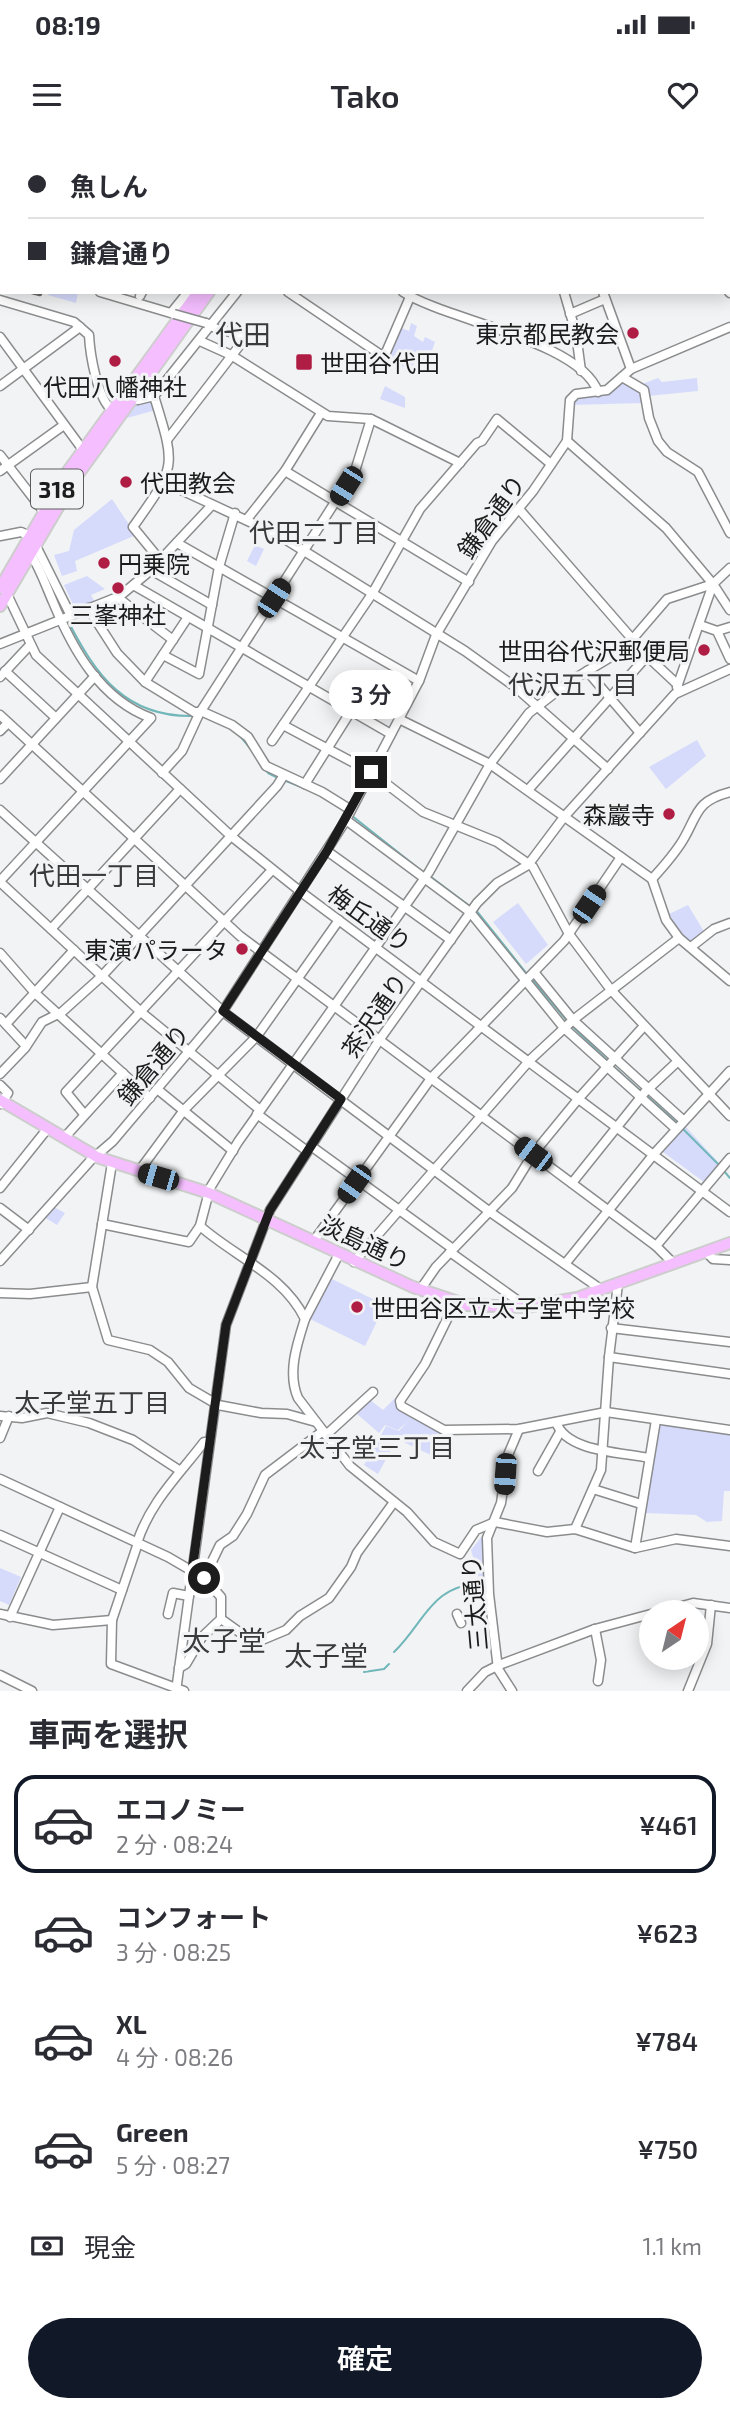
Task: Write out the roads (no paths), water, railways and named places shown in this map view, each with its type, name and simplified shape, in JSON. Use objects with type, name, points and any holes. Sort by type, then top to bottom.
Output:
[{"type":"main road","name":"318","points":[[2,586],[32,545],[44,512],[83,450],[197,294]]},
{"type":"main road","name":"318","points":[[0,606],[2,586],[132,397],[208,294]]},
{"type":"main road","name":"淡島通り","points":[[1,1103],[97,1157],[209,1193],[354,1262],[455,1303],[492,1308],[527,1307],[602,1290],[730,1243]]},
{"type":"street","points":[[107,294],[242,335],[243,341],[234,356],[167,440]]},
{"type":"street","points":[[173,313],[187,294]]},
{"type":"street","points":[[132,397],[138,400],[154,396],[235,294]]},
{"type":"street","points":[[291,294],[384,357],[406,295],[538,346],[581,371],[598,392]]},
{"type":"street","points":[[565,294],[582,360],[581,371]]},
{"type":"street","points":[[570,314],[604,296],[631,369]]},
{"type":"street","points":[[0,300],[74,322],[89,335],[91,358],[106,404],[113,410]]},
{"type":"street","points":[[0,386],[80,327]]},
{"type":"street","name":"鎌倉通り","points":[[0,1261],[158,1089],[223,1011],[262,953],[349,814],[419,681],[436,635],[492,541],[519,509],[567,440],[570,400],[576,394],[607,390],[631,369],[730,327]]},
{"type":"street","points":[[0,337],[83,450]]},
{"type":"street","points":[[200,341],[234,356],[328,416],[370,419],[460,463]]},
{"type":"street","points":[[622,377],[644,390],[649,418],[663,448],[698,472],[708,485],[730,533]]},
{"type":"street","points":[[154,396],[170,455],[164,482],[133,527],[160,560]]},
{"type":"street","points":[[248,518],[285,471],[321,412]]},
{"type":"street","points":[[162,773],[182,751],[198,714],[243,648],[357,467],[370,419]]},
{"type":"street","points":[[272,741],[372,594],[420,509],[477,443],[482,441],[497,419],[551,464]]},
{"type":"street","points":[[4,468],[64,425]]},
{"type":"street","points":[[567,440],[666,528],[713,584],[730,610]]},
{"type":"street","points":[[0,455],[4,468],[44,512]]},
{"type":"street","points":[[285,471],[468,582]]},
{"type":"street","points":[[164,482],[212,505],[248,518],[305,550],[490,667],[608,769]]},
{"type":"street","points":[[0,644],[117,597],[135,586],[212,505]]},
{"type":"street","points":[[519,509],[552,543],[565,566],[677,690],[713,584]]},
{"type":"street","points":[[163,655],[199,674],[219,567],[235,513]]},
{"type":"street","points":[[0,536],[21,532],[32,545],[67,618],[69,640],[110,694],[135,712],[151,718],[0,882],[141,1012],[219,1075],[258,1112],[399,1210],[517,1300]]},
{"type":"street","points":[[177,543],[419,681]]},
{"type":"street","points":[[102,1224],[189,1242],[200,1226],[209,1193],[233,1151],[291,1063],[426,876],[489,764],[537,706],[633,641],[667,599],[713,584],[730,568]]},
{"type":"street","points":[[151,570],[212,605]]},
{"type":"street","name":"梅丘通り","points":[[2,586],[36,655],[231,836],[301,892],[422,979],[730,1212]]},
{"type":"street","points":[[135,586],[391,734]]},
{"type":"street","points":[[117,597],[173,640]]},
{"type":"street","points":[[88,608],[117,653],[145,682],[194,712],[241,731],[266,766],[282,778],[305,784],[349,814],[471,910],[568,1024],[679,1125]]},
{"type":"street","points":[[145,682],[188,617]]},
{"type":"street","points":[[700,625],[717,631],[730,627]]},
{"type":"street","points":[[717,631],[730,659]]},
{"type":"street","points":[[30,645],[3,674],[56,719]]},
{"type":"street","points":[[528,790],[647,656]]},
{"type":"street","name":"茶沢通り","points":[[179,1690],[179,1668],[226,1325],[266,1219],[380,1039],[471,910],[497,883],[528,865],[564,817],[677,690],[730,669]]},
{"type":"street","points":[[587,671],[639,733]]},
{"type":"street","points":[[0,779],[95,676]]},
{"type":"street","points":[[305,784],[351,710]]},
{"type":"street","points":[[0,715],[185,887],[262,953],[656,1246],[674,1264]]},
{"type":"street","points":[[399,719],[489,764],[652,879],[666,920],[679,938],[730,981]]},
{"type":"street","points":[[0,731],[8,723]]},
{"type":"street","points":[[283,725],[371,772],[423,811],[497,842],[533,867],[569,934],[611,990],[643,1027],[730,1116]]},
{"type":"street","points":[[0,1074],[26,1046],[42,1022],[59,1014],[102,976],[282,778]]},
{"type":"street","points":[[51,929],[180,789]]},
{"type":"street","points":[[652,879],[681,843],[695,811],[730,792]]},
{"type":"street","points":[[0,810],[177,973],[223,1011],[490,1212],[602,1290]]},
{"type":"street","points":[[327,851],[451,940]]},
{"type":"street","points":[[313,1242],[432,1077],[569,934],[621,857]]},
{"type":"street","points":[[84,1114],[66,1092],[272,870]]},
{"type":"street","points":[[139,1171],[184,1110],[257,1036],[339,920]]},
{"type":"street","points":[[691,947],[714,929],[730,923]]},
{"type":"street","points":[[354,1262],[530,1060],[568,1024],[679,938]]},
{"type":"street","points":[[26,1046],[3,1021],[35,993],[74,950]]},
{"type":"street","points":[[0,953],[35,993],[150,1098]]},
{"type":"street","points":[[420,1290],[452,1251],[512,1188],[533,1154],[609,1062],[643,1027]]},
{"type":"street","points":[[572,1183],[644,1094],[677,1062]]},
{"type":"street","points":[[565,1264],[654,1154],[707,1093],[730,1071]]},
{"type":"street","points":[[64,1138],[123,1073]]},
{"type":"street","points":[[0,1085],[8,1093],[1,1103]]},
{"type":"street","points":[[158,1089],[233,1151]]},
{"type":"street","points":[[0,1188],[48,1128]]},
{"type":"street","points":[[656,1246],[730,1158]]},
{"type":"street","points":[[112,1163],[92,1287],[108,1340],[150,1350],[168,1362],[189,1388],[215,1403],[261,1413],[287,1413],[316,1422]]},
{"type":"street","points":[[0,1208],[29,1230]]},
{"type":"street","points":[[200,1226],[231,1251],[250,1261],[292,1296],[305,1319]]},
{"type":"street","points":[[706,1252],[713,1259],[730,1260]]},
{"type":"street","points":[[339,1254],[305,1319],[297,1343],[293,1386],[316,1422],[350,1466],[394,1502],[434,1542],[456,1554],[462,1551],[476,1530],[492,1522],[547,1532],[575,1529],[635,1548],[676,1539],[730,1546]]},
{"type":"street","points":[[575,1529],[601,1470],[611,1328],[618,1284]]},
{"type":"street","points":[[0,1293],[30,1294],[92,1287]]},
{"type":"street","points":[[455,1303],[401,1406],[444,1430],[519,1429],[606,1412],[730,1430]]},
{"type":"street","points":[[611,1328],[730,1342]]},
{"type":"street","points":[[609,1357],[730,1374]]},
{"type":"street","points":[[204,1578],[220,1545],[230,1538],[247,1514],[265,1475],[324,1433],[373,1392]]},
{"type":"street","points":[[0,1437],[5,1416],[22,1418],[47,1413],[89,1423],[133,1440],[179,1471]]},
{"type":"street","points":[[635,1548],[656,1420]]},
{"type":"street","points":[[556,1422],[559,1432],[578,1446],[603,1448],[649,1458]]},
{"type":"street","name":"三太通り","points":[[512,1691],[499,1665],[489,1594],[487,1538],[503,1493],[508,1455],[519,1429]]},
{"type":"street","points":[[538,1471],[559,1432]]},
{"type":"street","points":[[179,1690],[111,1664],[112,1620],[149,1512],[179,1471],[204,1442],[209,1442]]},
{"type":"street","points":[[0,1479],[137,1543],[204,1578],[221,1597],[221,1619],[202,1637],[186,1664],[179,1668]]},
{"type":"street","points":[[593,1489],[642,1504]]},
{"type":"street","points":[[221,1619],[243,1637],[257,1640],[286,1630],[300,1616],[329,1598],[361,1546],[394,1502]]},
{"type":"street","points":[[10,1617],[60,1507]]},
{"type":"street","points":[[0,1535],[122,1590]]},
{"type":"street","points":[[168,1614],[173,1593],[189,1596]]},
{"type":"street","points":[[688,1691],[707,1644],[711,1605],[730,1608]]},
{"type":"street","points":[[0,1614],[36,1624],[53,1625],[112,1620]]},
{"type":"street","points":[[457,1614],[461,1623]]},
{"type":"street","points":[[467,1691],[485,1672],[499,1665],[595,1629],[639,1617]]},
{"type":"street","points":[[595,1629],[601,1660],[598,1681]]},
{"type":"street","points":[[0,1675],[32,1691]]},
{"type":"waterway","points":[[67,619],[90,658],[116,690],[150,710],[171,715],[195,716]]},
{"type":"waterway","points":[[240,736],[250,748]]},
{"type":"waterway","points":[[257,758],[268,773],[278,778]]},
{"type":"waterway","points":[[286,781],[304,788]]},
{"type":"waterway","points":[[351,815],[423,872]]},
{"type":"waterway","points":[[431,877],[471,907]]},
{"type":"waterway","points":[[476,910],[527,974]]},
{"type":"waterway","points":[[531,978],[568,1022]]},
{"type":"waterway","points":[[572,1026],[608,1061]]},
{"type":"waterway","points":[[612,1065],[642,1092]]},
{"type":"waterway","points":[[646,1095],[678,1124]]},
{"type":"waterway","points":[[682,1128],[720,1166]]},
{"type":"waterway","points":[[724,1171],[730,1178]]},
{"type":"waterway","points":[[394,1652],[440,1598],[466,1585],[484,1583]]},
{"type":"waterway","points":[[364,1672],[384,1669],[389,1664]]},
{"type":"place","name":"東京都民教会","points":[[633,333]]},
{"type":"place","name":"代田八幡神社","points":[[115,361]]},
{"type":"place","name":"世田谷代田","points":[[304,362]]},
{"type":"place","name":"代田教会","points":[[126,482]]},
{"type":"place","name":"円乗院","points":[[104,563]]},
{"type":"place","name":"三峯神社","points":[[118,588]]},
{"type":"place","name":"世田谷代沢郵便局","points":[[704,650]]},
{"type":"place","name":"森巖寺","points":[[669,814]]},
{"type":"place","name":"東演パラータ","points":[[242,949]]},
{"type":"place","name":"世田谷区立太子堂中学校","points":[[357,1307]]},
{"type":"district","name":"代田","points":[[243,334]]},
{"type":"district","name":"代田二丁目","points":[[314,531]]},
{"type":"district","name":"代沢五丁目","points":[[573,683]]},
{"type":"district","name":"代田一丁目","points":[[94,874]]},
{"type":"district","name":"太子堂五丁目","points":[[92,1401]]},
{"type":"district","name":"太子堂三丁目","points":[[377,1446]]},
{"type":"district","name":"太子堂","points":[[224,1640]]},
{"type":"district","name":"太子堂","points":[[326,1655]]}]
